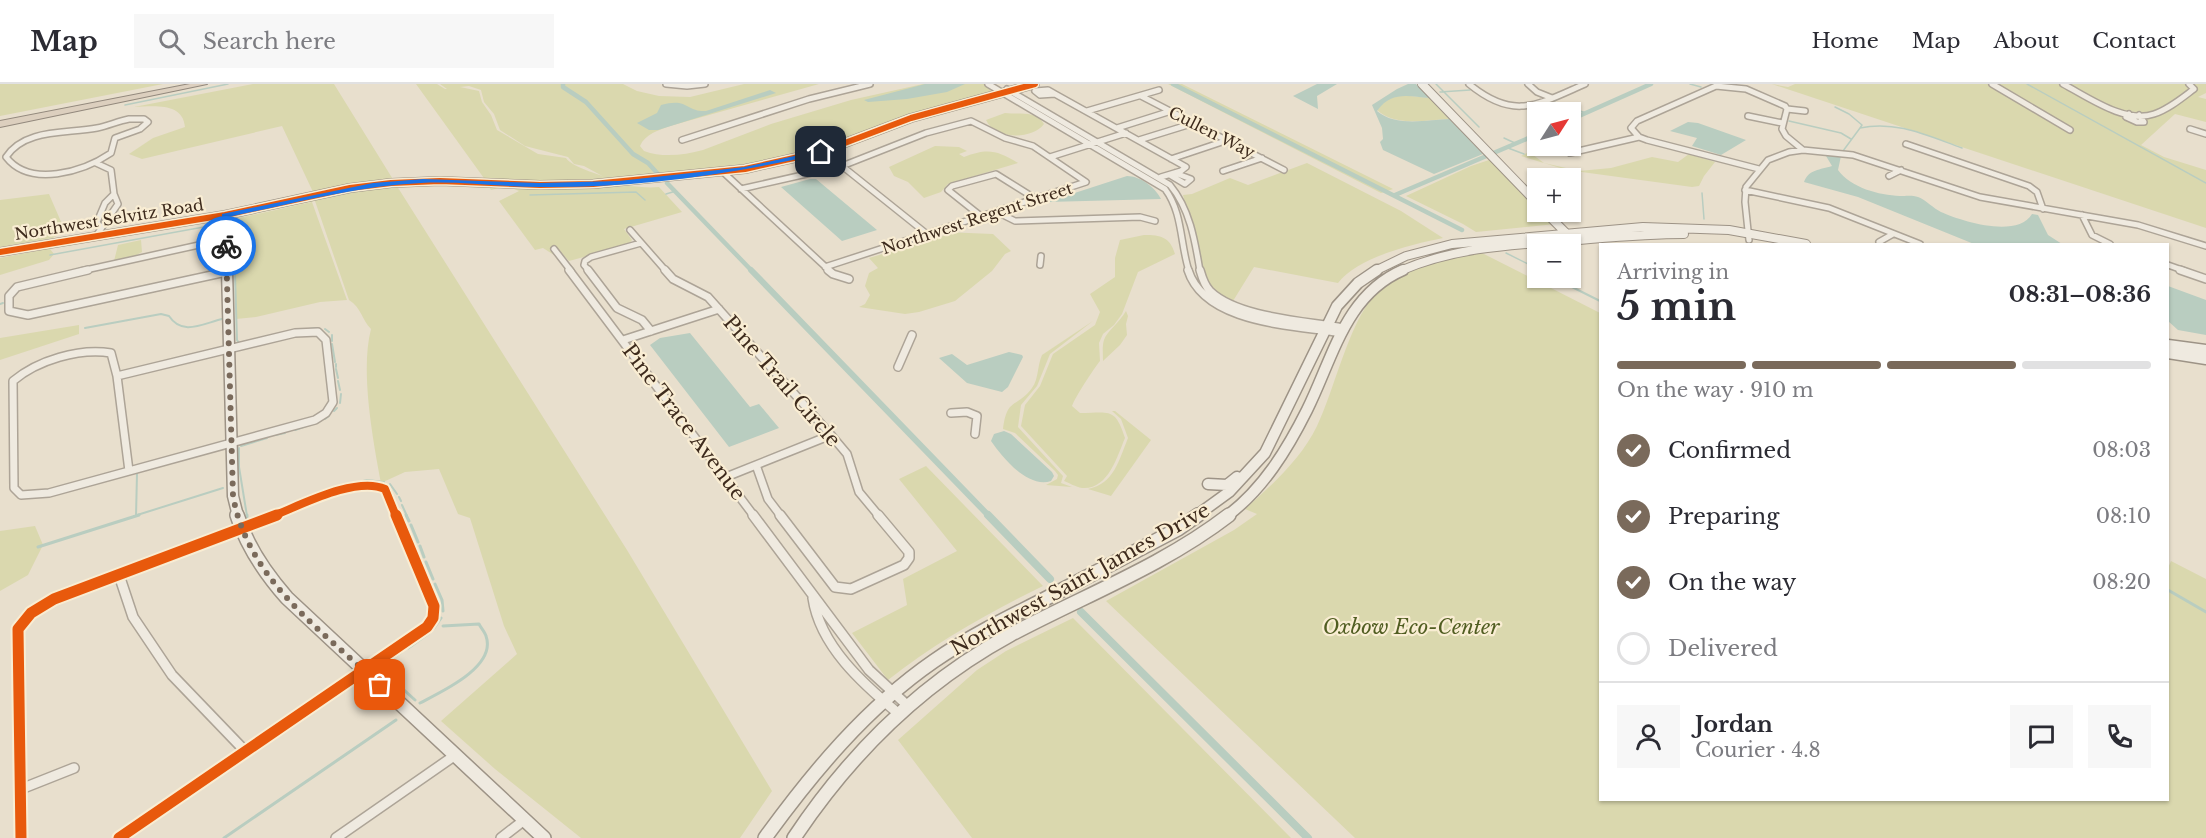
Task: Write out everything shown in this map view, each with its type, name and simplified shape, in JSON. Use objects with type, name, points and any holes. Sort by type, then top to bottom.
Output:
[{"type":"highway","points":[[0,122],[190,84]]},
{"type":"highway","points":[[0,122],[203,84]]},
{"type":"main road","name":"Northwest Selvitz Road","points":[[0,252],[225,215],[350,189],[401,182],[571,185],[723,172],[821,152],[911,118],[1035,84]]},
{"type":"main road","points":[[1422,84],[1527,193]]},
{"type":"main road","points":[[225,215],[233,496],[241,529],[255,558],[286,598],[523,821],[544,838]]},
{"type":"main road","points":[[1555,222],[1566,233]]},
{"type":"main road","name":"Northwest Saint James Drive","points":[[765,838],[841,742],[888,697],[934,661],[968,640],[1178,529],[1229,492],[1254,467],[1277,430],[1337,306],[1358,283],[1381,267],[1406,256],[1467,242],[1669,226],[1799,243]]},
{"type":"main road","points":[[794,838],[816,805],[855,758],[903,710],[980,654],[1191,541],[1246,500],[1283,457],[1343,331],[1364,296],[1378,283],[1406,267],[1439,256],[1487,248],[1649,234],[1748,236],[1772,243]]},
{"type":"main road","points":[[2169,345],[2206,350]]},
{"type":"main road","points":[[2169,353],[2206,359]]},
{"type":"main road","points":[[1208,484],[1227,485],[1246,469],[1254,467]]},
{"type":"street","points":[[666,84],[687,86],[705,84]]},
{"type":"street","points":[[682,140],[820,96],[870,84]]},
{"type":"street","points":[[988,84],[1007,92],[1161,177],[1181,196],[1203,282],[1211,292],[1224,301],[1242,308],[1343,331]]},
{"type":"street","points":[[999,84],[1007,92]]},
{"type":"street","points":[[1469,84],[1484,99],[1508,107],[1534,105],[1585,84]]},
{"type":"street","points":[[1528,84],[1537,92],[1551,98]]},
{"type":"street","points":[[1992,84],[2070,130]]},
{"type":"street","points":[[2063,84],[2112,109],[2129,114],[2126,117],[2129,120],[2144,122],[2139,115],[2152,115],[2183,98],[2194,89],[2189,84]]},
{"type":"street","points":[[1639,137],[1631,128],[1637,121],[1710,88],[1724,86],[1746,89],[1780,102],[1787,110],[1805,111]]},
{"type":"street","points":[[1087,111],[1159,90]]},
{"type":"street","points":[[1056,94],[1186,167],[1176,176],[1161,177],[1150,176],[1130,167]]},
{"type":"street","name":"Cullen Way","points":[[1141,96],[1284,170]]},
{"type":"street","points":[[1503,114],[1508,107]]},
{"type":"street","points":[[1787,110],[1782,129],[1786,136],[1803,150]]},
{"type":"street","points":[[1117,128],[1171,111]]},
{"type":"street","points":[[1748,116],[1782,123]]},
{"type":"street","points":[[92,164],[111,153],[115,138],[144,127],[147,120],[129,119],[95,128],[43,135],[17,144],[6,155],[8,163],[22,171],[41,174],[56,173],[68,166],[92,164],[110,173],[118,204],[115,211],[100,227],[96,236]]},
{"type":"street","name":"Northwest Regent Street","points":[[741,189],[842,166],[926,133],[970,121],[1005,138],[1033,146],[1084,178],[1086,182],[825,267]]},
{"type":"street","points":[[1139,140],[1194,123]]},
{"type":"street","points":[[2190,129],[2206,134]]},
{"type":"street","name":"Northwest Regent Street","points":[[1050,157],[1128,134]]},
{"type":"street","points":[[1581,150],[1639,137],[1760,169]]},
{"type":"street","points":[[1171,159],[1227,140]]},
{"type":"street","points":[[1096,143],[1161,186],[1171,196],[1192,284],[1202,295],[1227,310],[1326,327]]},
{"type":"street","points":[[1906,144],[2029,186],[2037,192],[2043,209]]},
{"type":"street","points":[[1748,236],[1745,190],[1768,160],[1776,155],[1803,150],[1853,155],[1980,197],[2138,225],[2206,246]]},
{"type":"street","points":[[1223,171],[1262,158]]},
{"type":"street","points":[[842,166],[927,234]]},
{"type":"street","points":[[1889,176],[1901,170]]},
{"type":"street","points":[[723,172],[833,274],[849,279]]},
{"type":"street","points":[[982,217],[948,190],[952,186],[996,174],[1036,199]]},
{"type":"street","points":[[1745,190],[1829,208],[1917,243]]},
{"type":"street","points":[[100,227],[97,222],[102,208],[114,194]]},
{"type":"street","points":[[1975,204],[1980,197]]},
{"type":"street","points":[[102,208],[115,211]]},
{"type":"street","points":[[997,212],[1015,221],[1140,217],[1155,221]]},
{"type":"street","points":[[2082,215],[2092,235],[2108,243]]},
{"type":"street","name":"Pine Trail Circle","points":[[630,230],[673,279],[708,297],[831,435],[847,454],[859,492],[909,552],[909,558],[904,564],[851,589],[842,589],[832,584],[768,499],[756,465]]},
{"type":"street","points":[[1879,242],[1893,234]]},
{"type":"street","points":[[226,240],[27,283],[17,287],[9,296],[9,310],[20,315],[28,315],[226,272]]},
{"type":"street","points":[[641,243],[591,257],[585,261],[584,265],[617,308],[642,320],[651,331]]},
{"type":"street","name":"Pine Trace Avenue","points":[[554,249],[888,697]]},
{"type":"street","points":[[1040,265],[1041,256]]},
{"type":"street","points":[[2169,265],[2206,279]]},
{"type":"street","points":[[623,340],[719,309]]},
{"type":"street","points":[[117,376],[303,331],[318,332],[325,336],[332,405],[325,414],[309,422],[49,493],[28,496],[16,493],[14,488],[12,381],[24,372],[45,363],[94,351],[105,351],[113,357],[129,471]]},
{"type":"street","points":[[898,367],[912,335]]},
{"type":"street","points":[[951,412],[967,412],[977,416],[975,434]]},
{"type":"street","points":[[726,477],[831,435]]},
{"type":"street","points":[[21,838],[18,629],[22,621],[42,605],[54,599],[352,487],[373,484],[382,487],[388,493],[434,606],[433,620],[421,633],[119,838]]},
{"type":"street","points":[[119,575],[133,617],[172,675],[246,752]]},
{"type":"street","name":"Pine Trace Avenue","points":[[813,596],[815,610],[826,634],[859,679],[888,697],[903,710]]},
{"type":"street","points":[[336,838],[454,756]]},
{"type":"street","points":[[21,789],[74,768]]},
{"type":"street","points":[[501,838],[523,821]]},
{"type":"green space","points":[[0,84],[163,84],[0,116]]},
{"type":"green space","points":[[253,84],[334,84],[394,181],[313,192],[282,126],[142,159],[129,154],[153,138],[185,127],[179,113],[173,109],[158,106],[134,107]]},
{"type":"green space","points":[[416,84],[437,84],[447,89],[440,84],[623,84],[637,91],[659,96],[690,97],[744,84],[819,84],[670,126],[649,135],[640,146],[644,151],[666,155],[703,150],[771,124],[851,100],[923,84],[985,84],[993,92],[938,107],[839,144],[771,161],[718,170],[607,178],[614,182],[486,181]],"holes":[[[469,86],[481,90],[484,102],[494,114],[500,130],[525,146],[568,157],[574,164],[584,166],[603,176],[575,165],[566,158],[538,154],[497,130],[482,102],[479,91],[460,87]]]},
{"type":"green space","points":[[1168,84],[1182,84],[1393,189],[1381,193]]},
{"type":"green space","points":[[1772,84],[1788,87],[1795,84],[1990,84],[2070,131],[2073,130],[1994,84],[2061,84],[2075,93],[2126,114],[2123,117],[2126,120],[2146,122],[2143,117],[2155,116],[2196,90],[2191,84],[2206,84],[2206,93],[2198,97],[2206,99],[2206,122],[2175,114],[2141,145],[2164,157],[2206,170],[2206,228]]},
{"type":"green space","points":[[2066,84],[2187,84],[2191,89],[2150,114],[2114,109]]},
{"type":"green space","points":[[1401,95],[1429,98],[1449,119],[1402,121],[1377,110],[1386,99]]},
{"type":"green space","points":[[1005,113],[1032,115],[1044,124],[1031,133],[1014,135],[997,131],[986,120]]},
{"type":"green space","points":[[935,146],[959,147],[967,151],[959,154],[964,157],[979,152],[998,153],[1018,163],[948,184],[941,192],[924,198],[908,182],[894,176],[889,167]]},
{"type":"green space","points":[[1527,153],[1527,156],[1534,156],[1544,163],[1521,156]]},
{"type":"green space","points":[[1689,154],[1715,162],[1699,186],[1692,187],[1581,171],[1611,168],[1652,157],[1678,162]]},
{"type":"green space","points":[[1492,159],[1527,196],[1527,222],[1553,222],[1555,224],[1476,232],[1406,196],[1471,166]]},
{"type":"green space","points":[[1307,163],[1401,211],[1443,238],[1402,248],[1372,259],[1347,274],[1338,283],[1254,267],[1233,301],[1225,297],[1206,280],[1183,195],[1192,194],[1230,178],[1248,185]]},
{"type":"green space","points":[[395,183],[627,550],[772,791],[740,838],[581,838],[495,769],[441,721],[517,654],[504,626],[470,518],[458,514],[439,469],[405,472],[381,483],[371,426],[367,385],[371,329],[356,306],[349,300],[315,201],[231,219],[230,260],[228,216],[327,194]]},
{"type":"green space","points":[[487,184],[616,184],[618,187],[659,187],[682,212],[624,229],[632,240],[628,245],[569,261],[556,247],[550,249],[554,255],[543,248],[535,250],[499,201],[519,191],[506,186],[491,190]]},
{"type":"green space","points":[[49,194],[62,224],[63,232],[53,238],[0,247],[0,200]]},
{"type":"green space","points":[[312,202],[347,300],[320,302],[256,317],[236,319],[234,219]]},
{"type":"green space","points":[[944,232],[993,234],[1011,251],[1005,254],[992,271],[955,301],[905,314],[859,307],[865,304],[870,295],[865,286],[869,273],[878,268],[869,258],[943,236]]},
{"type":"green space","points":[[1144,235],[1164,238],[1175,254],[1138,272],[1122,314],[1103,334],[1099,343],[1100,361],[1072,406],[1080,413],[1105,413],[1114,416],[1125,438],[1115,463],[1105,478],[1099,484],[1082,488],[1064,481],[1067,476],[1021,426],[1025,405],[1040,386],[1053,354],[1095,325],[1100,312],[1090,294],[1115,277],[1115,258],[1120,240]]},
{"type":"green space","points":[[141,240],[142,252],[133,257],[114,261],[118,245]]},
{"type":"green space","points":[[50,249],[54,254],[49,260],[0,275],[0,258]]},
{"type":"green space","name":"Oxbow Eco-Center","points":[[1482,253],[1527,276],[1527,288],[1551,288],[1599,312],[1599,801],[2169,801],[2169,566],[2171,561],[2206,579],[2206,838],[1355,838],[1106,601],[1234,530],[1257,514],[1245,509],[1285,471],[1303,450],[1317,426],[1349,340],[1365,308],[1379,291],[1395,279],[1419,265],[1421,268],[1448,258]]},
{"type":"green space","points":[[1126,311],[1127,335],[1103,361],[1105,337]]},
{"type":"green space","points":[[1093,321],[1050,354],[1037,386],[1021,405],[1018,427],[1063,476],[1061,483],[1072,487],[1046,485],[1057,479],[1058,475],[1015,433],[1003,429],[1007,412],[1032,388],[1042,355]]},
{"type":"green space","points":[[79,325],[79,334],[0,360],[0,338]]},
{"type":"green space","points":[[1112,411],[1151,440],[1111,496],[1088,489],[1104,482],[1110,476],[1128,438],[1121,419]]},
{"type":"green space","points":[[926,466],[1043,586],[963,629],[888,680],[852,633],[907,605],[903,579],[957,551],[899,479]]},
{"type":"green space","points":[[35,526],[43,545],[28,575],[0,591],[0,531]]},
{"type":"green space","points":[[1073,618],[1291,838],[972,838],[898,740],[977,670],[1006,651]]},
{"type":"shaded area","points":[[925,84],[965,84],[947,92],[907,99],[868,102],[864,100]]},
{"type":"shaded area","points":[[1317,84],[1337,84],[1317,96],[1318,109],[1293,96]]},
{"type":"shaded area","points":[[1408,84],[1416,84],[1429,98],[1400,96],[1388,100],[1377,111],[1384,116],[1402,121],[1449,119],[1483,154],[1434,174],[1383,150],[1380,142],[1383,139],[1382,128],[1372,105]]},
{"type":"shaded area","points":[[770,90],[776,93],[658,130],[649,130],[637,123],[657,113],[661,105],[677,103],[699,111],[706,111]]},
{"type":"shaded area","points":[[1688,122],[1698,123],[1746,140],[1721,155],[1692,146],[1697,138],[1670,131]]},
{"type":"shaded area","points":[[1826,156],[1841,156],[1838,170],[1850,182],[1883,194],[1918,197],[1941,212],[1962,220],[2002,227],[2014,226],[2025,221],[2032,214],[2038,215],[2048,235],[2060,243],[1972,243],[1858,197],[1804,182],[1812,172],[1832,166]]},
{"type":"shaded area","points":[[1127,176],[1147,183],[1161,199],[1047,202]]},
{"type":"shaded area","points":[[816,179],[877,230],[842,241],[781,187]]},
{"type":"shaded area","points":[[2169,286],[2206,300],[2206,335],[2178,330],[2169,322]]},
{"type":"shaded area","points":[[690,333],[750,407],[759,404],[779,428],[729,447],[650,345],[660,338]]},
{"type":"shaded area","points":[[1009,352],[1023,357],[1008,387],[1002,392],[967,383],[939,358],[952,354],[967,365]]},
{"type":"shaded area","points":[[1004,431],[1011,434],[1052,472],[1054,476],[1051,481],[1033,480],[1009,463],[991,441],[994,434]]},
{"type":"waterway","points":[[125,105],[228,84]]},
{"type":"waterway","points":[[563,84],[563,87],[586,102],[633,154],[648,163],[658,174]]},
{"type":"waterway","points":[[1173,84],[1462,230]]},
{"type":"waterway","points":[[1436,84],[1444,92]]},
{"type":"waterway","points":[[1581,115],[1651,84]]},
{"type":"waterway","points":[[1690,84],[1701,87]]},
{"type":"waterway","points":[[2027,84],[2206,183]]},
{"type":"waterway","points":[[1444,92],[1470,90]]},
{"type":"waterway","points":[[1444,92],[1479,127]]},
{"type":"waterway","points":[[1551,101],[1586,113]]},
{"type":"waterway","points":[[1835,107],[1849,114],[1862,125],[1860,128]]},
{"type":"waterway","points":[[1789,121],[1841,133],[1851,139]]},
{"type":"waterway","points":[[1860,128],[1886,126],[1912,130],[1962,148]]},
{"type":"waterway","points":[[1843,151],[1860,128]]},
{"type":"waterway","points":[[1504,138],[1517,144]]},
{"type":"waterway","points":[[1395,195],[1527,139]]},
{"type":"waterway","points":[[1508,148],[1524,154]]},
{"type":"waterway","points":[[667,183],[752,271]]},
{"type":"waterway","points":[[666,194],[676,191]]},
{"type":"waterway","points":[[530,195],[636,192],[645,200]]},
{"type":"waterway","points":[[1702,193],[1704,219]]},
{"type":"waterway","points":[[50,255],[220,224]]},
{"type":"waterway","points":[[1506,253],[1527,264]]},
{"type":"waterway","points":[[751,270],[989,516]]},
{"type":"waterway","points":[[235,274],[237,340],[239,343],[246,341]]},
{"type":"waterway","points":[[1574,288],[1599,300]]},
{"type":"waterway","points":[[85,328],[161,314],[169,316],[180,326],[186,327],[200,326],[222,319]]},
{"type":"waterway","points":[[300,330],[318,328]]},
{"type":"waterway","points":[[325,329],[329,332]]},
{"type":"waterway","points":[[253,340],[282,333]]},
{"type":"waterway","points":[[332,335],[332,341]]},
{"type":"waterway","points":[[332,344],[335,362]]},
{"type":"waterway","points":[[336,369],[338,378]]},
{"type":"waterway","points":[[338,381],[340,390]]},
{"type":"waterway","points":[[340,403],[341,394]]},
{"type":"waterway","points":[[334,411],[337,408]]},
{"type":"waterway","points":[[325,419],[329,416]]},
{"type":"waterway","points":[[295,430],[315,423]]},
{"type":"waterway","points":[[275,435],[285,433]]},
{"type":"waterway","points":[[241,446],[267,438]]},
{"type":"waterway","points":[[239,448],[239,467],[247,516]]},
{"type":"waterway","points":[[136,515],[137,474]]},
{"type":"waterway","points":[[355,483],[367,480],[384,482]]},
{"type":"waterway","points":[[390,484],[397,494]]},
{"type":"waterway","points":[[136,515],[223,488]]},
{"type":"waterway","points":[[399,497],[401,501]]},
{"type":"waterway","points":[[402,505],[407,516]]},
{"type":"waterway","points":[[406,515],[409,521]]},
{"type":"waterway","points":[[988,515],[1050,579]]},
{"type":"waterway","points":[[38,547],[136,516]]},
{"type":"waterway","points":[[251,519],[259,517]]},
{"type":"waterway","points":[[411,525],[418,542]]},
{"type":"waterway","points":[[420,546],[424,557]]},
{"type":"waterway","points":[[426,562],[433,579]]},
{"type":"waterway","points":[[435,584],[442,600],[443,611]]},
{"type":"waterway","points":[[2169,591],[2206,612]]},
{"type":"waterway","points":[[1081,612],[1308,838]]},
{"type":"waterway","points":[[434,628],[441,618]]},
{"type":"waterway","points":[[420,703],[465,677],[483,658],[487,647],[485,634],[479,624],[443,626]]},
{"type":"waterway","points":[[408,648],[429,633]]},
{"type":"waterway","points":[[401,652],[383,665],[382,670],[415,700]]},
{"type":"waterway","points":[[224,838],[396,720]]},
{"type":"cycle path","points":[[0,252],[225,215],[350,188],[391,183],[440,181],[540,185],[593,184],[745,169],[821,152],[911,118],[1035,84]]},
{"type":"cycle path","points":[[21,838],[18,629],[31,613],[54,599],[337,492],[367,485],[385,489],[434,606],[430,624],[421,633],[119,838]]},
{"type":"way so far","points":[[226,246],[230,444],[234,505],[241,529],[255,558],[286,598],[380,685]]},
{"type":"route","points":[[226,246],[225,215],[373,185],[410,181],[540,185],[619,183],[745,169],[821,152]]}]
